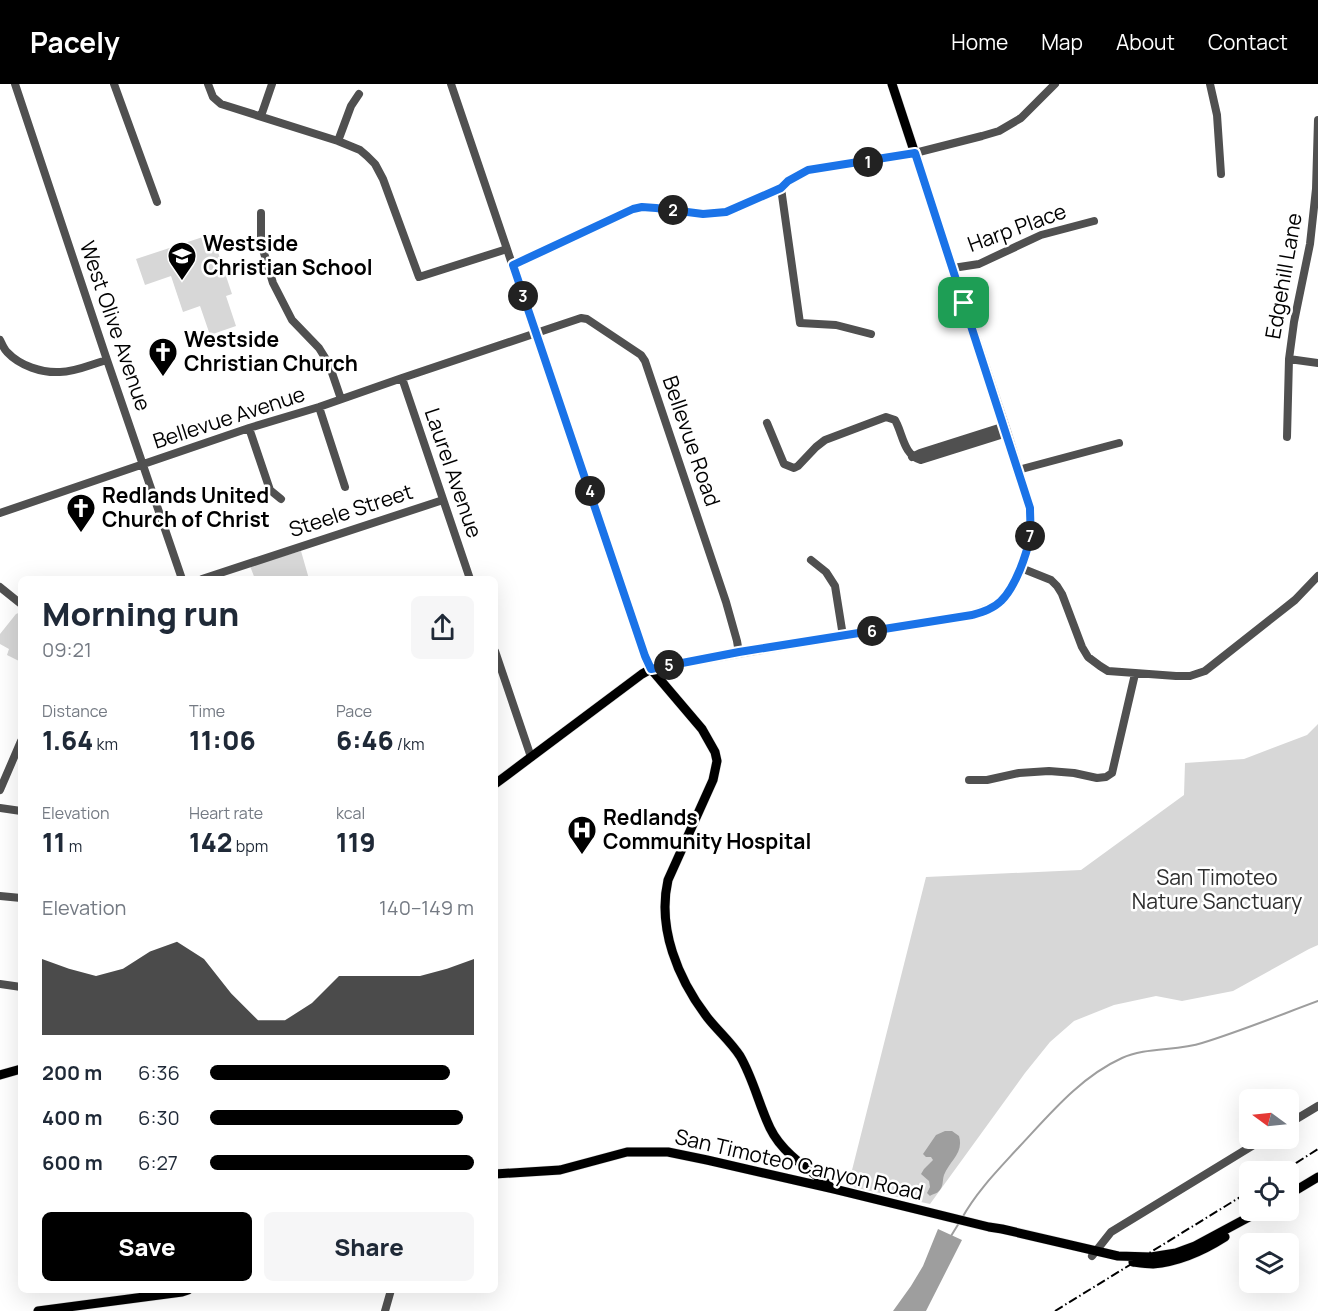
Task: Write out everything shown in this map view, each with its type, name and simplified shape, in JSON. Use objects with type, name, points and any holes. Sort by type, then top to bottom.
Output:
[{"type":"main road","points":[[498,782],[651,669],[739,652],[982,612],[1002,601],[1011,589],[1021,568],[1030,536],[1030,508],[892,84]]},
{"type":"main road","points":[[651,669],[702,729],[713,746],[717,760],[713,780],[668,880],[665,894],[665,921],[675,959],[694,1000],[739,1054],[770,1129],[795,1159],[834,1189]]},
{"type":"main road","points":[[0,1075],[18,1071]]},
{"type":"main road","name":"San Timoteo Canyon Road","points":[[498,1174],[560,1170],[627,1152],[655,1151],[681,1154],[1002,1229],[1094,1253],[1118,1256],[1151,1257],[1176,1253],[1195,1246],[1242,1221]]},
{"type":"main road","points":[[1299,1188],[1318,1177]]},
{"type":"main road","points":[[38,1311],[175,1293]]},
{"type":"street","name":"West Olive Avenue","points":[[15,84],[181,576]]},
{"type":"street","points":[[114,84],[157,202]]},
{"type":"street","points":[[208,84],[213,97],[221,104],[360,150],[375,164],[382,179],[419,277],[507,249]]},
{"type":"street","points":[[261,116],[272,84]]},
{"type":"street","points":[[451,84],[651,669]]},
{"type":"street","points":[[513,265],[633,209],[642,207],[703,214],[726,212],[781,188],[788,181],[808,170],[915,153],[999,131],[1021,118],[1055,84]]},
{"type":"street","points":[[1210,84],[1217,115],[1221,174]]},
{"type":"street","points":[[338,141],[351,106],[359,94]]},
{"type":"street","name":"Edgehill Lane","points":[[1287,437],[1289,359],[1294,322],[1314,245],[1318,120]]},
{"type":"street","points":[[781,188],[800,323],[836,325],[871,334]]},
{"type":"street","points":[[261,213],[261,243],[273,283],[292,320],[319,348],[329,364],[341,399]]},
{"type":"street","name":"Harp Place","points":[[953,268],[979,264],[1041,235],[1094,221]]},
{"type":"street","name":"Bellevue Road","points":[[536,333],[581,318],[587,319],[642,356],[726,602],[739,652]]},
{"type":"street","name":"Bellevue Avenue","points":[[0,513],[536,333]]},
{"type":"street","points":[[0,340],[7,352],[15,358],[40,370],[61,372],[107,360]]},
{"type":"street","points":[[1289,359],[1318,363]]},
{"type":"street","name":"Laurel Avenue","points":[[402,378],[469,576]]},
{"type":"street","points":[[320,407],[345,487]]},
{"type":"street","points":[[767,423],[784,464],[794,468],[825,440],[886,417],[895,420],[912,457],[1006,430]]},
{"type":"street","points":[[249,428],[270,490],[281,499]]},
{"type":"street","points":[[1018,470],[1119,443]]},
{"type":"street","name":"Steele Street","points":[[211,576],[443,500]]},
{"type":"street","points":[[811,560],[826,572],[835,586],[843,636]]},
{"type":"street","points":[[1021,568],[1051,580],[1057,586],[1082,647],[1100,666],[1108,670],[1135,674],[1176,676],[1190,676],[1205,671],[1295,600],[1318,576]]},
{"type":"street","points":[[0,587],[18,602]]},
{"type":"street","points":[[498,660],[531,757]]},
{"type":"street","points":[[969,780],[987,780],[1019,773],[1049,771],[1097,778],[1106,777],[1112,773],[1135,674]]},
{"type":"street","points":[[0,790],[18,748]]},
{"type":"street","points":[[0,808],[18,811]]},
{"type":"street","points":[[0,896],[18,898]]},
{"type":"street","points":[[0,984],[18,987]]},
{"type":"street","points":[[1299,1117],[1318,1106]]},
{"type":"street","points":[[1094,1253],[1111,1232],[1247,1149]]},
{"type":"street","points":[[385,1311],[390,1293]]},
{"type":"green space","name":"Westside Christian School","points":[[212,234],[232,294],[226,296],[236,326],[210,335],[200,306],[183,312],[171,276],[145,285],[136,259]]},
{"type":"green space","points":[[301,551],[308,576],[254,576],[250,566]]},
{"type":"green space","points":[[18,613],[18,660],[7,655],[9,649],[0,644],[0,634]]},
{"type":"green space","name":"San Timoteo Nature Sanctuary","points":[[1318,724],[1318,945],[1233,991],[1182,1001],[1156,996],[1114,1005],[1074,1021],[1050,1042],[1025,1073],[930,1204],[848,1186],[926,877],[1081,870],[1184,795],[1185,763],[1244,759],[1307,735]]},
{"type":"shaded area","points":[[952,1131],[959,1136],[960,1147],[944,1175],[941,1188],[930,1196],[927,1193],[930,1187],[929,1181],[921,1174],[933,1160],[923,1154],[936,1135]]},
{"type":"shaded area","points":[[938,1229],[962,1240],[926,1311],[893,1311],[923,1266]]},
{"type":"waterway","points":[[962,1218],[988,1181],[1054,1110],[1092,1075],[1131,1055],[1202,1043],[1318,1001]]},
{"type":"waterway","points":[[951,1236],[959,1223]]},
{"type":"railway","points":[[1299,1161],[1318,1149]]},
{"type":"railway","points":[[1055,1311],[1239,1198]]},
{"type":"place","name":"Westside Christian School","points":[[182,282]]},
{"type":"place","name":"Westside Christian Church","points":[[163,378]]},
{"type":"place","name":"Redlands United Church of Christ","points":[[81,534]]},
{"type":"place","name":"Redlands Community Hospital","points":[[582,856]]},
{"type":"route","points":[[915,153],[964,303],[1030,508],[1030,536],[1021,568],[1011,589],[1002,601],[992,608],[972,615],[739,652],[651,669],[513,265],[633,209],[656,208],[703,214],[726,212],[781,188],[788,181],[808,170],[915,153]]}]
